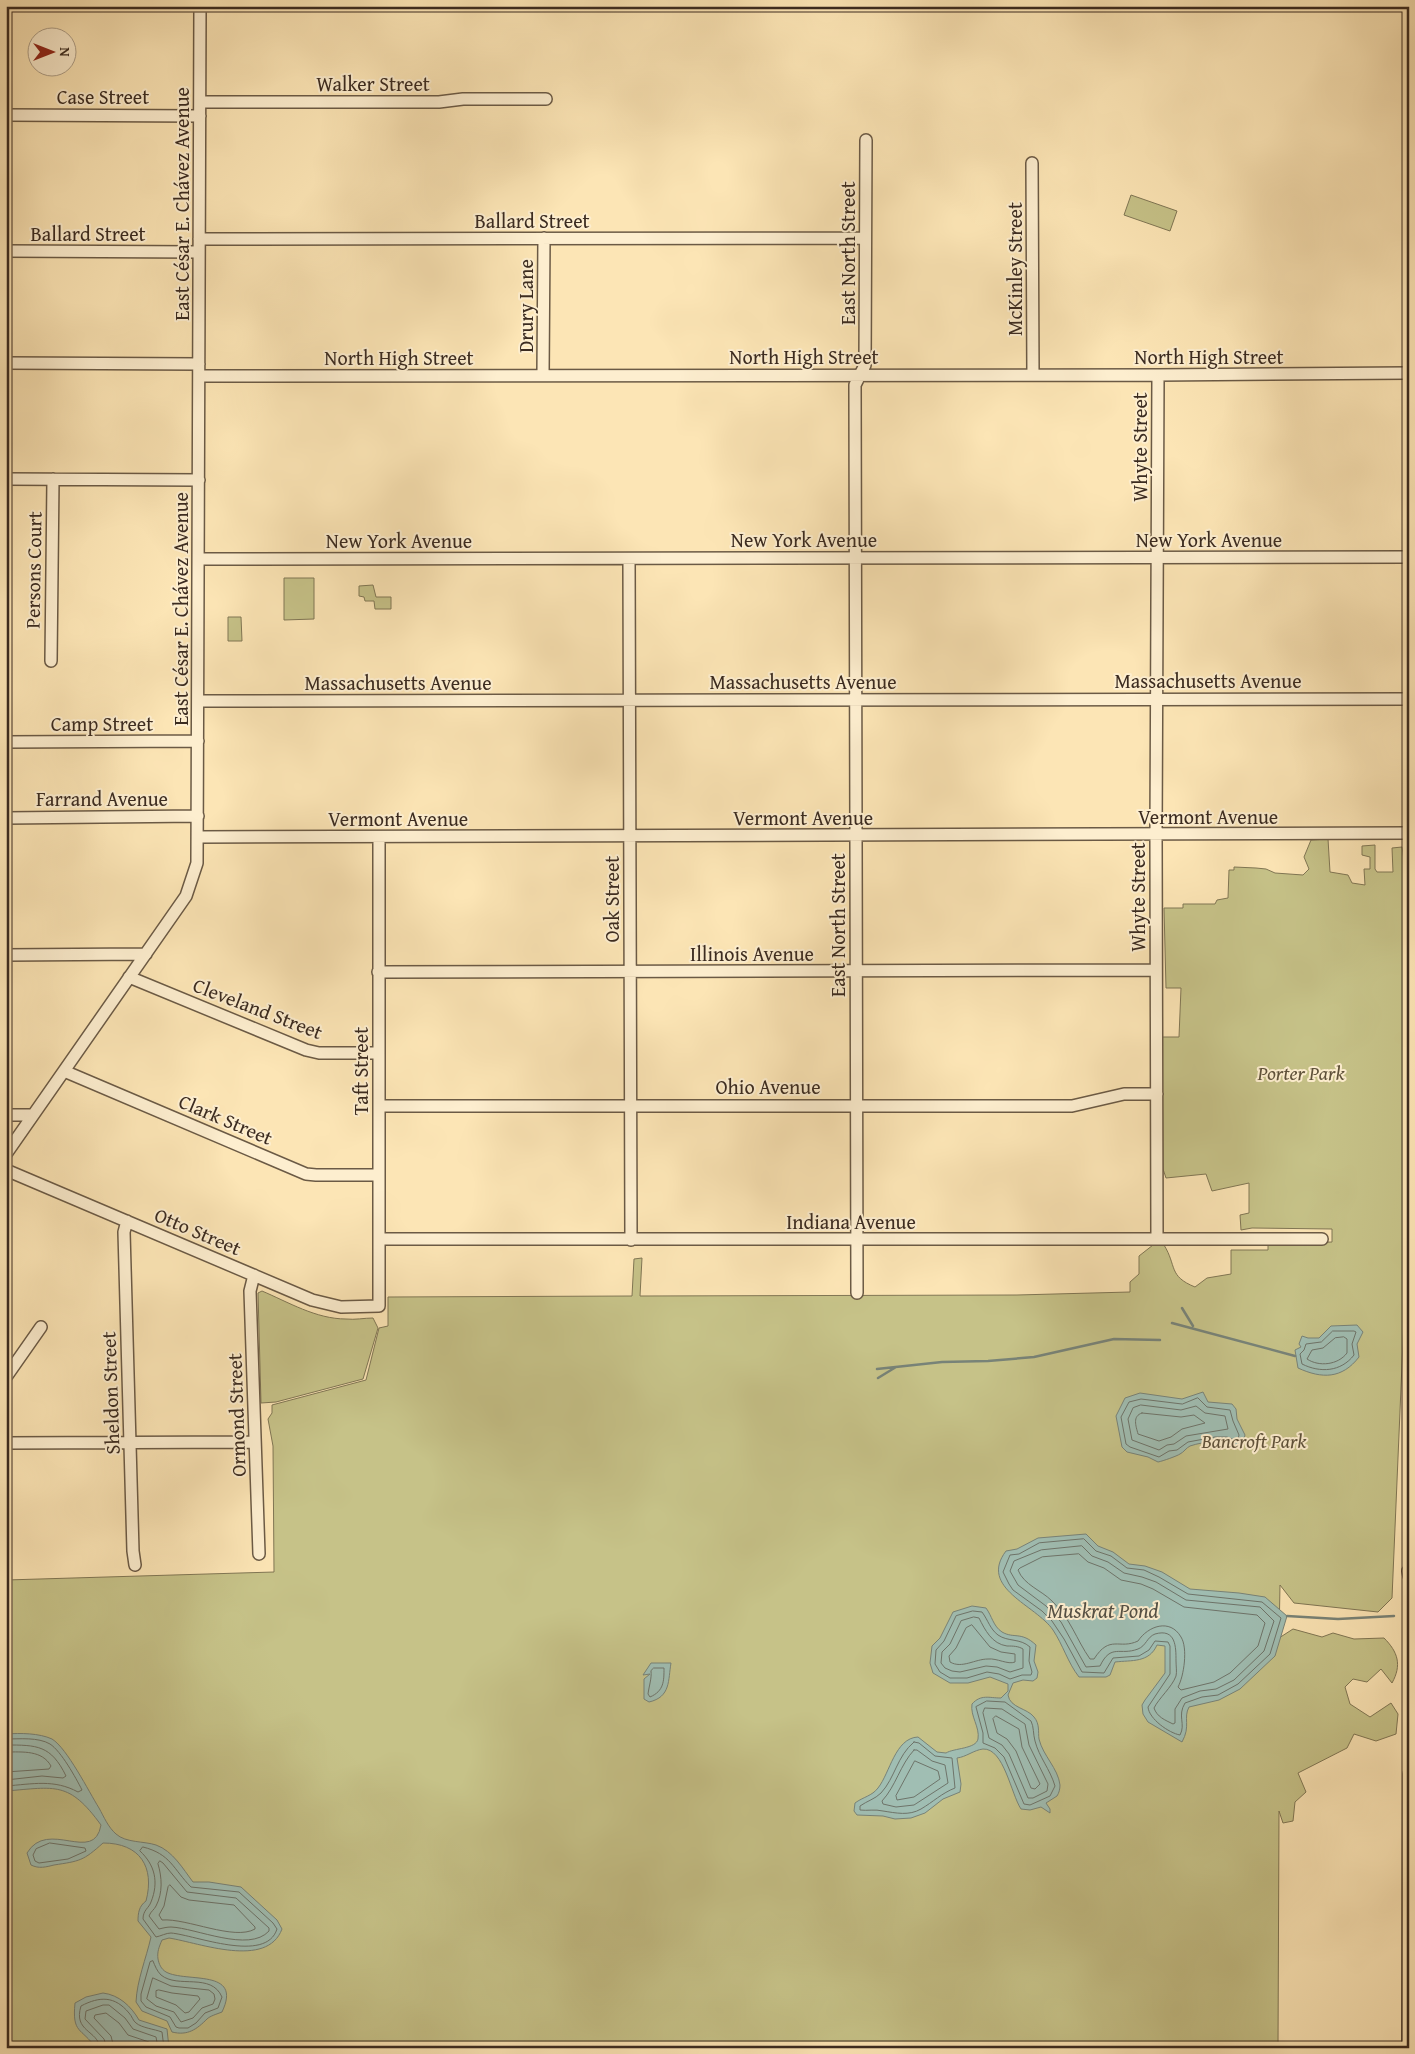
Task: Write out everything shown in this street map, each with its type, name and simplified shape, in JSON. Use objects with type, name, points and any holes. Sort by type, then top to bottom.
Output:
[{"type":"street","name":"East César E. Chávez Avenue","points":[[6,1154],[186,896],[197,863],[200,6]]},
{"type":"street","name":"Walker Street","points":[[200,102],[440,102],[463,99],[546,99]]},
{"type":"street","name":"Case Street","points":[[6,115],[200,116]]},
{"type":"street","name":"East North Street","points":[[857,1293],[855,385],[865,365],[866,140]]},
{"type":"street","name":"McKinley Street","points":[[1032,163],[1033,375]]},
{"type":"street","name":"Drury Lane","points":[[543,375],[544,238]]},
{"type":"street","name":"Ballard Street","points":[[199,239],[865,238]]},
{"type":"street","name":"Ballard Street","points":[[6,252],[199,252]]},
{"type":"street","points":[[6,363],[199,364]]},
{"type":"street","name":"North High Street","points":[[199,376],[1409,373]]},
{"type":"street","name":"Whyte Street","points":[[1156,1239],[1158,375]]},
{"type":"street","points":[[6,479],[199,480]]},
{"type":"street","name":"Persons Court","points":[[51,661],[53,479]]},
{"type":"street","name":"New York Avenue","points":[[199,559],[1409,557]]},
{"type":"street","name":"Oak Street","points":[[629,558],[631,1240]]},
{"type":"street","name":"Massachusetts Avenue","points":[[198,701],[1409,699]]},
{"type":"street","name":"Camp Street","points":[[6,742],[198,741]]},
{"type":"street","name":"Farrand Avenue","points":[[6,818],[198,816]]},
{"type":"street","name":"Vermont Avenue","points":[[198,837],[1409,833]]},
{"type":"street","name":"Taft Street","points":[[378,837],[379,1306]]},
{"type":"street","points":[[6,955],[146,954]]},
{"type":"street","name":"Illinois Avenue","points":[[378,972],[1156,970]]},
{"type":"street","name":"Cleveland Street","points":[[129,978],[306,1050],[319,1053],[378,1053]]},
{"type":"street","name":"Clark Street","points":[[64,1071],[306,1174],[316,1176],[379,1175]]},
{"type":"street","name":"Ohio Avenue","points":[[379,1106],[1072,1106],[1124,1094],[1156,1094]]},
{"type":"street","points":[[6,1115],[33,1115]]},
{"type":"street","name":"Otto Street","points":[[6,1170],[327,1305],[356,1308],[379,1306]]},
{"type":"street","name":"Sheldon Street","points":[[127,1221],[124,1232],[133,1551],[135,1565]]},
{"type":"street","name":"Indiana Avenue","points":[[379,1239],[1322,1239]]},
{"type":"street","name":"Ormond Street","points":[[254,1275],[250,1291],[259,1554]]},
{"type":"street","points":[[6,1377],[42,1326]]},
{"type":"street","points":[[6,1443],[255,1442]]},
{"type":"street","points":[[1408,1571],[1409,1576]]},
{"type":"street","points":[[1408,2048],[1409,1774]]},
{"type":"green space","points":[[1131,195],[1177,211],[1170,231],[1124,215]]},
{"type":"green space","points":[[284,578],[314,578],[314,619],[284,620]]},
{"type":"green space","points":[[373,585],[376,597],[391,597],[391,609],[375,609],[374,601],[365,601],[364,597],[359,596],[359,586]]},
{"type":"green space","points":[[228,617],[241,617],[242,641],[228,641]]},
{"type":"green space","points":[[1328,839],[1330,872],[1348,875],[1352,883],[1365,885],[1364,869],[1370,869],[1370,857],[1362,855],[1362,846],[1375,845],[1375,869],[1377,872],[1393,872],[1392,848],[1402,847],[1409,894],[1409,1089],[1405,1294],[1392,1598],[1378,1612],[1294,1603],[1280,1585],[1279,1638],[1293,1629],[1322,1637],[1333,1633],[1354,1639],[1384,1638],[1393,1648],[1397,1659],[1397,1670],[1392,1683],[1381,1669],[1367,1682],[1353,1679],[1345,1687],[1350,1704],[1370,1717],[1391,1703],[1398,1714],[1396,1734],[1376,1741],[1354,1734],[1347,1748],[1298,1773],[1306,1792],[1295,1802],[1293,1821],[1283,1823],[1279,1811],[1278,2048],[6,2048],[6,1580],[274,1572],[273,1446],[268,1419],[272,1413],[272,1405],[366,1380],[379,1328],[388,1326],[388,1297],[632,1296],[634,1259],[642,1258],[640,1296],[1017,1295],[1130,1292],[1130,1282],[1139,1274],[1139,1256],[1153,1245],[1164,1245],[1174,1270],[1181,1279],[1195,1287],[1207,1278],[1231,1274],[1231,1250],[1268,1250],[1268,1244],[1332,1242],[1332,1229],[1252,1228],[1241,1230],[1240,1215],[1249,1213],[1249,1183],[1212,1191],[1206,1174],[1166,1178],[1163,1169],[1162,1037],[1179,1037],[1181,988],[1166,988],[1164,908],[1183,908],[1183,904],[1215,904],[1217,900],[1228,898],[1229,870],[1234,870],[1234,867],[1266,869],[1275,873],[1303,875],[1309,869],[1304,857],[1311,840]]},
{"type":"green space","points":[[262,1291],[324,1316],[349,1319],[373,1318],[378,1328],[363,1379],[276,1402],[261,1403],[258,1293]]},
{"type":"water","points":[[1357,1325],[1363,1332],[1357,1344],[1359,1357],[1346,1370],[1331,1375],[1323,1375],[1298,1368],[1295,1350],[1301,1347],[1299,1344],[1302,1336],[1319,1338],[1331,1326]]},
{"type":"water","points":[[1203,1392],[1208,1402],[1232,1404],[1236,1409],[1237,1419],[1245,1435],[1243,1442],[1237,1446],[1220,1442],[1196,1444],[1178,1455],[1158,1462],[1148,1457],[1127,1452],[1122,1447],[1116,1416],[1125,1398],[1140,1393],[1182,1399]]},
{"type":"water","name":"Muskrat Pond","points":[[1086,1534],[1098,1546],[1113,1552],[1129,1564],[1145,1566],[1162,1572],[1190,1589],[1265,1597],[1287,1616],[1275,1656],[1240,1689],[1219,1700],[1189,1707],[1187,1711],[1187,1727],[1182,1742],[1148,1722],[1143,1714],[1142,1705],[1165,1673],[1165,1646],[1157,1645],[1154,1651],[1139,1660],[1115,1662],[1110,1675],[1106,1677],[1079,1677],[1053,1630],[1004,1586],[999,1575],[999,1564],[1006,1551],[1017,1549],[1038,1538]]},
{"type":"water","points":[[972,1606],[986,1608],[1002,1632],[1026,1638],[1036,1645],[1034,1661],[1038,1672],[1037,1678],[1033,1681],[1023,1680],[1013,1683],[1008,1695],[1012,1703],[1031,1714],[1036,1720],[1041,1745],[1059,1779],[1058,1795],[1046,1803],[1050,1813],[1041,1807],[1030,1810],[1021,1809],[1002,1764],[990,1751],[983,1749],[957,1758],[961,1784],[960,1792],[943,1799],[925,1813],[911,1818],[895,1819],[883,1816],[857,1815],[854,1811],[855,1803],[878,1788],[898,1750],[904,1743],[918,1737],[937,1752],[946,1753],[973,1745],[978,1739],[978,1730],[972,1713],[972,1704],[982,1698],[1001,1698],[1008,1691],[1008,1684],[990,1677],[968,1683],[950,1683],[933,1673],[930,1663],[932,1646],[940,1638],[953,1612]]},
{"type":"water","points":[[651,1663],[671,1663],[669,1681],[665,1692],[656,1700],[649,1702],[644,1699],[644,1679],[650,1674],[643,1675]]},
{"type":"water","points":[[6,1734],[35,1735],[52,1739],[71,1761],[106,1822],[116,1834],[125,1839],[156,1845],[168,1851],[193,1882],[209,1882],[241,1887],[277,1920],[282,1929],[274,1941],[262,1948],[248,1951],[214,1948],[169,1938],[162,1940],[158,1956],[163,1969],[175,1975],[219,1983],[225,1989],[226,1998],[222,2012],[210,2017],[192,2031],[178,2033],[172,2032],[167,2021],[142,2011],[136,2002],[151,1937],[138,1921],[139,1910],[146,1901],[148,1889],[146,1868],[142,1859],[127,1847],[103,1843],[86,1857],[76,1861],[42,1867],[31,1865],[27,1853],[36,1843],[46,1839],[89,1841],[97,1836],[101,1825],[80,1801],[60,1790],[37,1788],[6,1791]]},
{"type":"water","points":[[103,1993],[114,1996],[124,2002],[139,2020],[167,2029],[169,2048],[96,2048],[76,2025],[75,2003],[86,1997]]},
{"type":"waterway","points":[[1182,1308],[1193,1326]]},
{"type":"waterway","points":[[1172,1323],[1295,1356]]},
{"type":"waterway","points":[[877,1369],[942,1362],[1034,1357],[1114,1339],[1160,1340]]},
{"type":"waterway","points":[[878,1378],[896,1367]]},
{"type":"waterway","points":[[1287,1616],[1338,1619],[1394,1616]]},
{"type":"park label","name":"Porter Park","points":[[1301,1072]]},
{"type":"park label","name":"Bancroft Park","points":[[1254,1440]]}]
